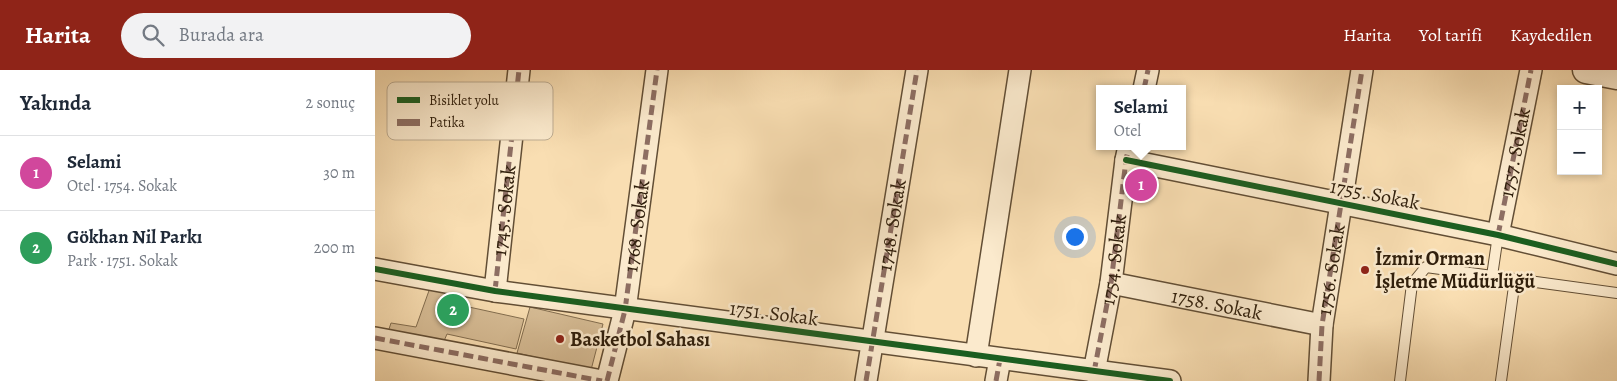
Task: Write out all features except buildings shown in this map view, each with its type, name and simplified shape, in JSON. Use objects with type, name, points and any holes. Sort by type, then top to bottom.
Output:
[{"type":"street","name":"1768. Sokak","points":[[607,381],[625,310],[657,70]]},
{"type":"street","name":"1748. Sokak","points":[[866,381],[917,70]]},
{"type":"street","points":[[976,356],[1020,70]]},
{"type":"street","points":[[1145,85],[1148,70]]},
{"type":"street","name":"1756. Sokak","points":[[1319,381],[1322,325],[1362,70]]},
{"type":"street","name":"1757. Sokak","points":[[1498,235],[1531,70]]},
{"type":"street","points":[[1586,70],[1617,76]]},
{"type":"street","name":"1745. Sokak","points":[[495,292],[511,140]]},
{"type":"street","name":"1755. Sokak","points":[[1128,153],[1340,203],[1498,235],[1617,264]]},
{"type":"street","name":"1754. Sokak","points":[[1094,372],[1111,283],[1128,153]]},
{"type":"street","name":"1751. Sokak","points":[[375,269],[495,292],[1170,381]]},
{"type":"street","name":"1758. Sokak","points":[[1111,283],[1322,325]]},
{"type":"street","points":[[375,338],[602,381]]},
{"type":"street","points":[[996,381],[1000,359]]},
{"type":"lane","points":[[1492,276],[1498,235]]},
{"type":"lane","points":[[1401,381],[1412,284],[1426,267],[1617,293]]},
{"type":"lane","points":[[1501,381],[1515,278]]},
{"type":"shaded area","points":[[431,285],[449,289],[446,302],[524,319],[516,349],[447,334],[441,348],[386,338],[391,323],[416,327]]},
{"type":"shaded area","name":"Basketbol Sahası","points":[[530,307],[603,324],[591,370],[517,353]]},
{"type":"marked path","points":[[518,82],[519,70]]},
{"type":"marked path","points":[[607,381],[625,310],[657,70]]},
{"type":"marked path","points":[[866,381],[917,70]]},
{"type":"marked path","points":[[1145,85],[1148,70]]},
{"type":"marked path","points":[[1319,381],[1322,325],[1362,70]]},
{"type":"marked path","points":[[1498,235],[1531,70]]},
{"type":"marked path","points":[[495,291],[511,140]]},
{"type":"marked path","points":[[1094,372],[1111,283],[1128,150]]},
{"type":"marked path","points":[[375,338],[602,381]]},
{"type":"marked path","points":[[996,381],[1000,359]]},
{"type":"cycle path","points":[[1126,160],[1498,235],[1617,264]]},
{"type":"cycle path","points":[[375,269],[495,291],[1170,381]]},
{"type":"place","name":"Selami","points":[[1141,185]]},
{"type":"place","name":"İzmir Orman İşletme Müdürlüğü","points":[[1365,270]]},
{"type":"place","name":"Gökhan Nil Parkı","points":[[453,310]]},
{"type":"place","name":"Basketbol Sahası","points":[[560,339]]}]
